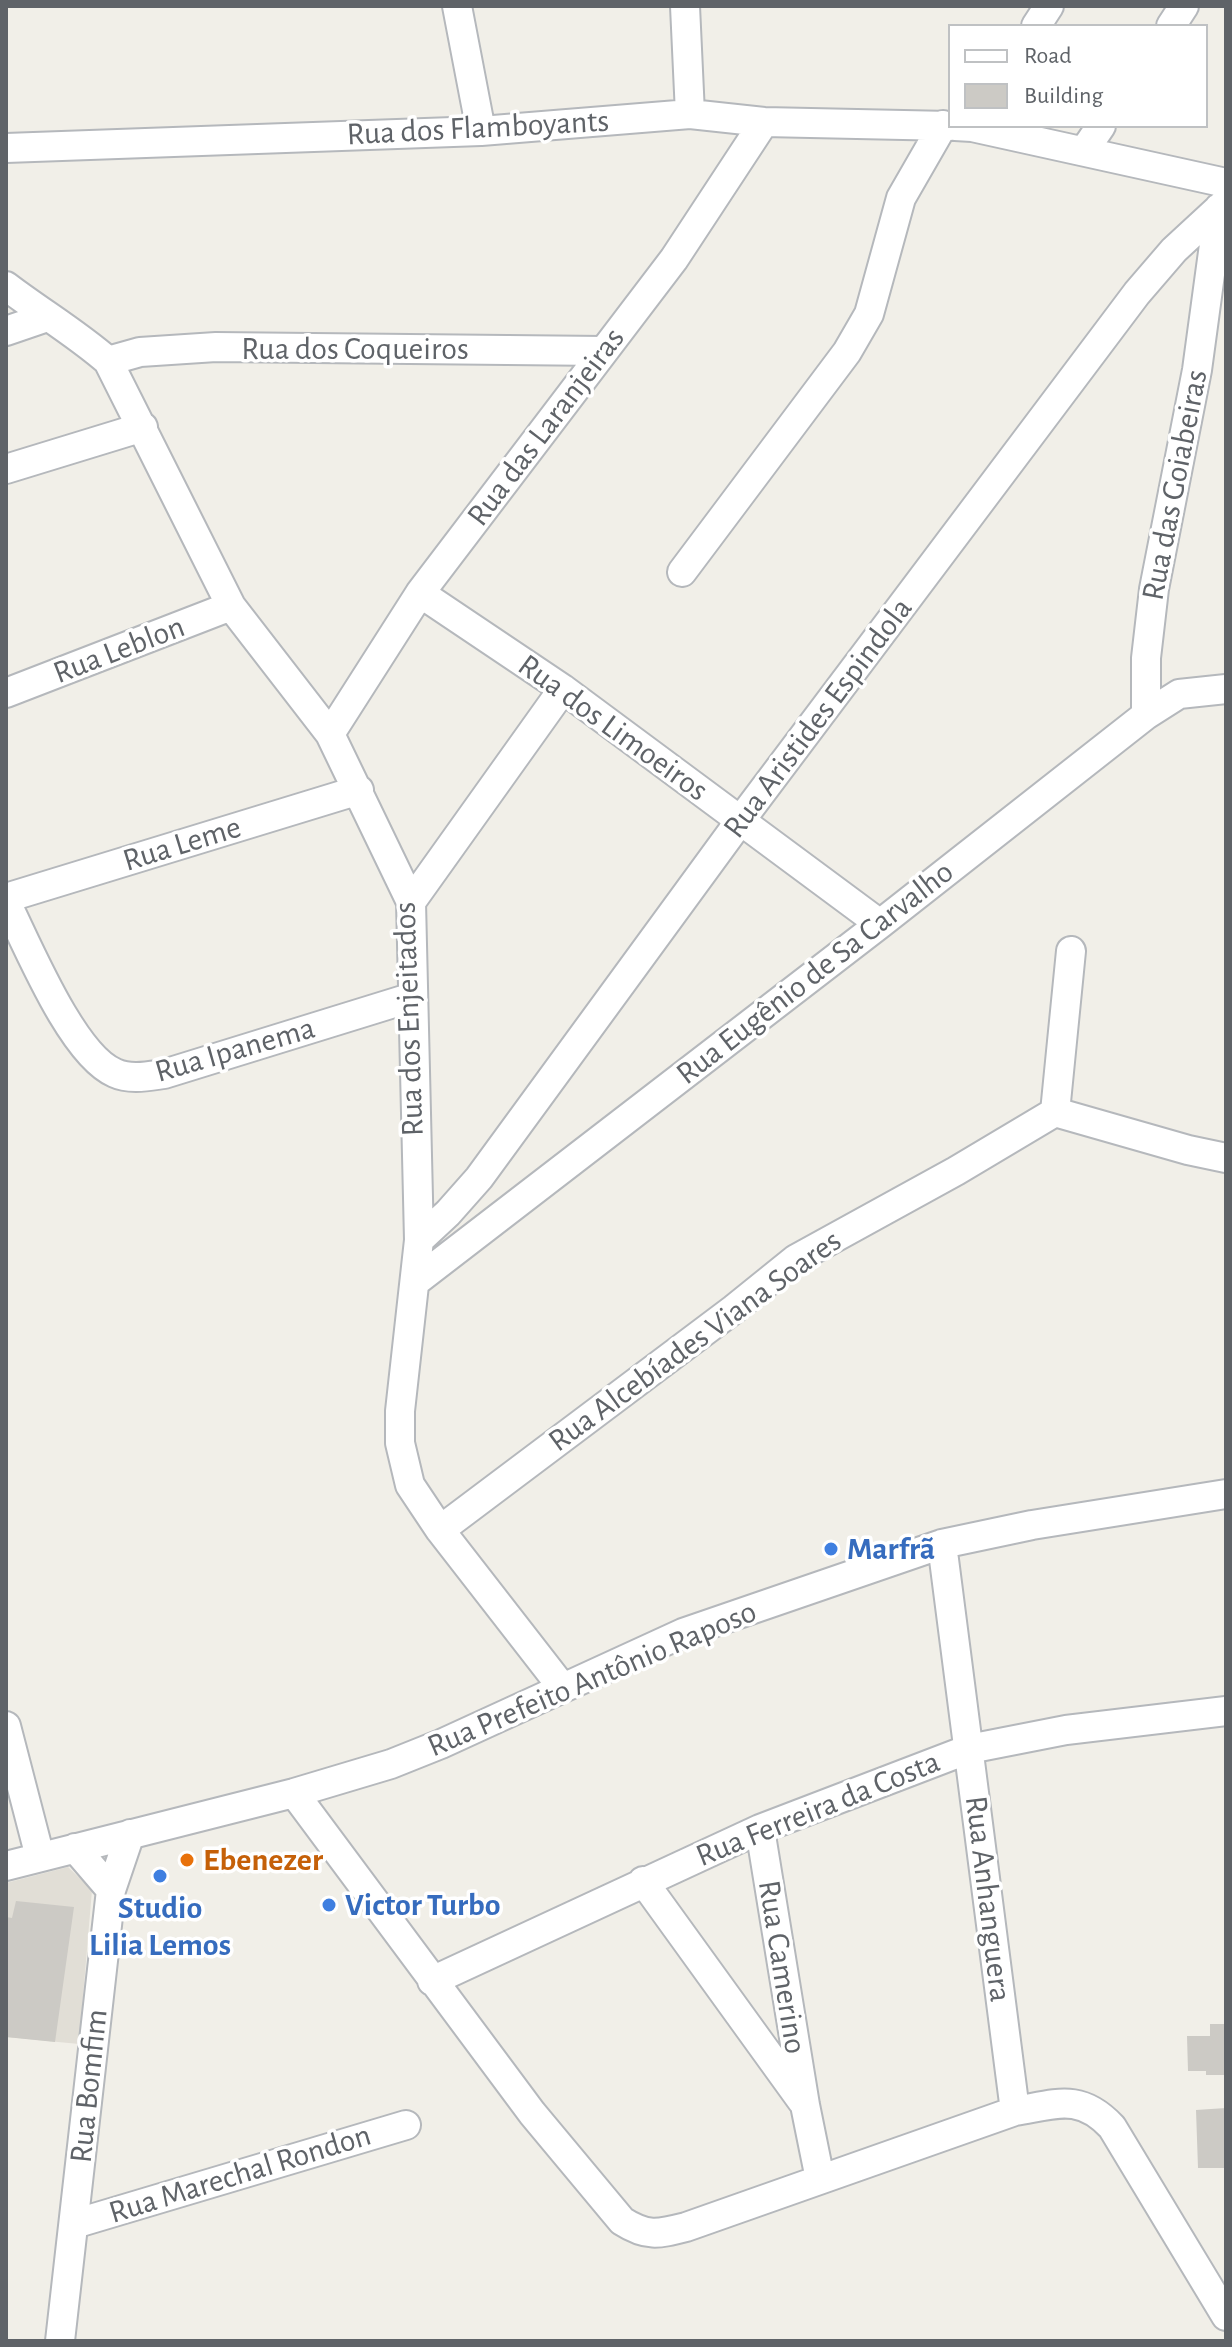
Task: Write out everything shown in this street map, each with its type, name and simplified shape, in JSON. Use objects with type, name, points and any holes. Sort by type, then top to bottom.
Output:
[{"type":"street","points":[[457,6],[481,131]]},
{"type":"street","points":[[685,6],[690,114]]},
{"type":"street","points":[[1037,24],[1049,6]]},
{"type":"street","points":[[1172,24],[1184,6]]},
{"type":"street","name":"Rua dos Flamboyants","points":[[6,148],[481,131],[690,114],[764,122],[948,126]]},
{"type":"street","name":"Rua das Laranjeiras","points":[[330,734],[420,593],[674,259],[764,122]]},
{"type":"street","points":[[682,572],[847,352],[869,314],[901,198],[948,128]]},
{"type":"street","name":"Rua dos Flamboyants","points":[[982,128],[1084,151],[1224,198]]},
{"type":"street","points":[[1084,151],[1100,128]]},
{"type":"street","name":"Rua das Goiabeiras","points":[[1146,715],[1146,658],[1154,589],[1197,370],[1224,198]]},
{"type":"street","name":"Rua Aristides Espindola","points":[[419,1240],[479,1178],[740,821],[1137,293],[1224,198]]},
{"type":"street","name":"Rua dos Enjeitados","points":[[6,286],[47,317],[77,334],[108,361],[231,606],[330,734],[411,902],[419,1240],[400,1411],[400,1443],[410,1485],[440,1530],[562,1687]]},
{"type":"street","points":[[6,331],[47,317]]},
{"type":"street","name":"Rua dos Coqueiros","points":[[108,361],[140,352],[204,348],[604,351]]},
{"type":"street","points":[[6,469],[143,427]]},
{"type":"street","name":"Rua dos Limoeiros","points":[[420,593],[563,689],[880,924]]},
{"type":"street","name":"Rua Leblon","points":[[6,693],[231,606]]},
{"type":"street","points":[[411,902],[563,689]]},
{"type":"street","name":"Rua Eugênio de Sa Carvalho","points":[[415,1282],[1146,715],[1179,694],[1226,689]]},
{"type":"street","name":"Rua Leme","points":[[6,900],[359,790]]},
{"type":"street","name":"Rua Ipanema","points":[[6,900],[62,1013],[86,1048],[115,1073],[136,1077],[164,1074],[413,997]]},
{"type":"street","points":[[1071,951],[1055,1112],[1226,1158]]},
{"type":"street","name":"Rua Alcebíades Viana Soares","points":[[440,1530],[796,1259],[956,1171],[1055,1112]]},
{"type":"street","name":"Rua Prefeito Antônio Raposo","points":[[6,1866],[294,1793],[403,1759],[683,1633],[942,1544],[1032,1525],[1226,1494]]},
{"type":"street","name":"Rua Anhanguera","points":[[942,1544],[1015,2111]]},
{"type":"street","name":"Rua Ferreira da Costa","points":[[432,1981],[760,1829],[969,1749],[1066,1730],[1226,1711]]},
{"type":"street","points":[[6,1726],[40,1857]]},
{"type":"street","points":[[294,1793],[532,2113],[622,2221],[639,2232],[660,2233],[686,2227],[1015,2111],[1081,2104],[1098,2112],[1112,2127],[1226,2316]]},
{"type":"street","name":"Rua Camerino","points":[[760,1829],[820,2179]]},
{"type":"street","name":"Rua Bomfim","points":[[60,2341],[111,1890],[130,1834]]},
{"type":"street","points":[[75,1848],[111,1890]]},
{"type":"street","name":"Rua Camerino","points":[[643,1881],[805,2105]]},
{"type":"street","name":"Rua Marechal Rondon","points":[[74,2224],[406,2125]]},
{"type":"shaded area","points":[[68,1867],[92,1890],[79,2044],[6,2037],[6,1883]]},
{"type":"building","points":[[16,1901],[74,1907],[55,2042],[6,2037],[6,1917],[12,1918]]},
{"type":"building","points":[[1210,2024],[1226,2024],[1226,2075],[1188,2071],[1187,2036],[1210,2036]]},
{"type":"building","points":[[1226,2108],[1226,2168],[1198,2168],[1196,2110]]},
{"type":"place","name":"Marfrã","points":[[831,1549]]},
{"type":"place","name":"Ebenezer","points":[[187,1860]]},
{"type":"place","name":"Studio Lilia Lemos","points":[[160,1876]]},
{"type":"place","name":"Victor Turbo","points":[[329,1905]]}]
